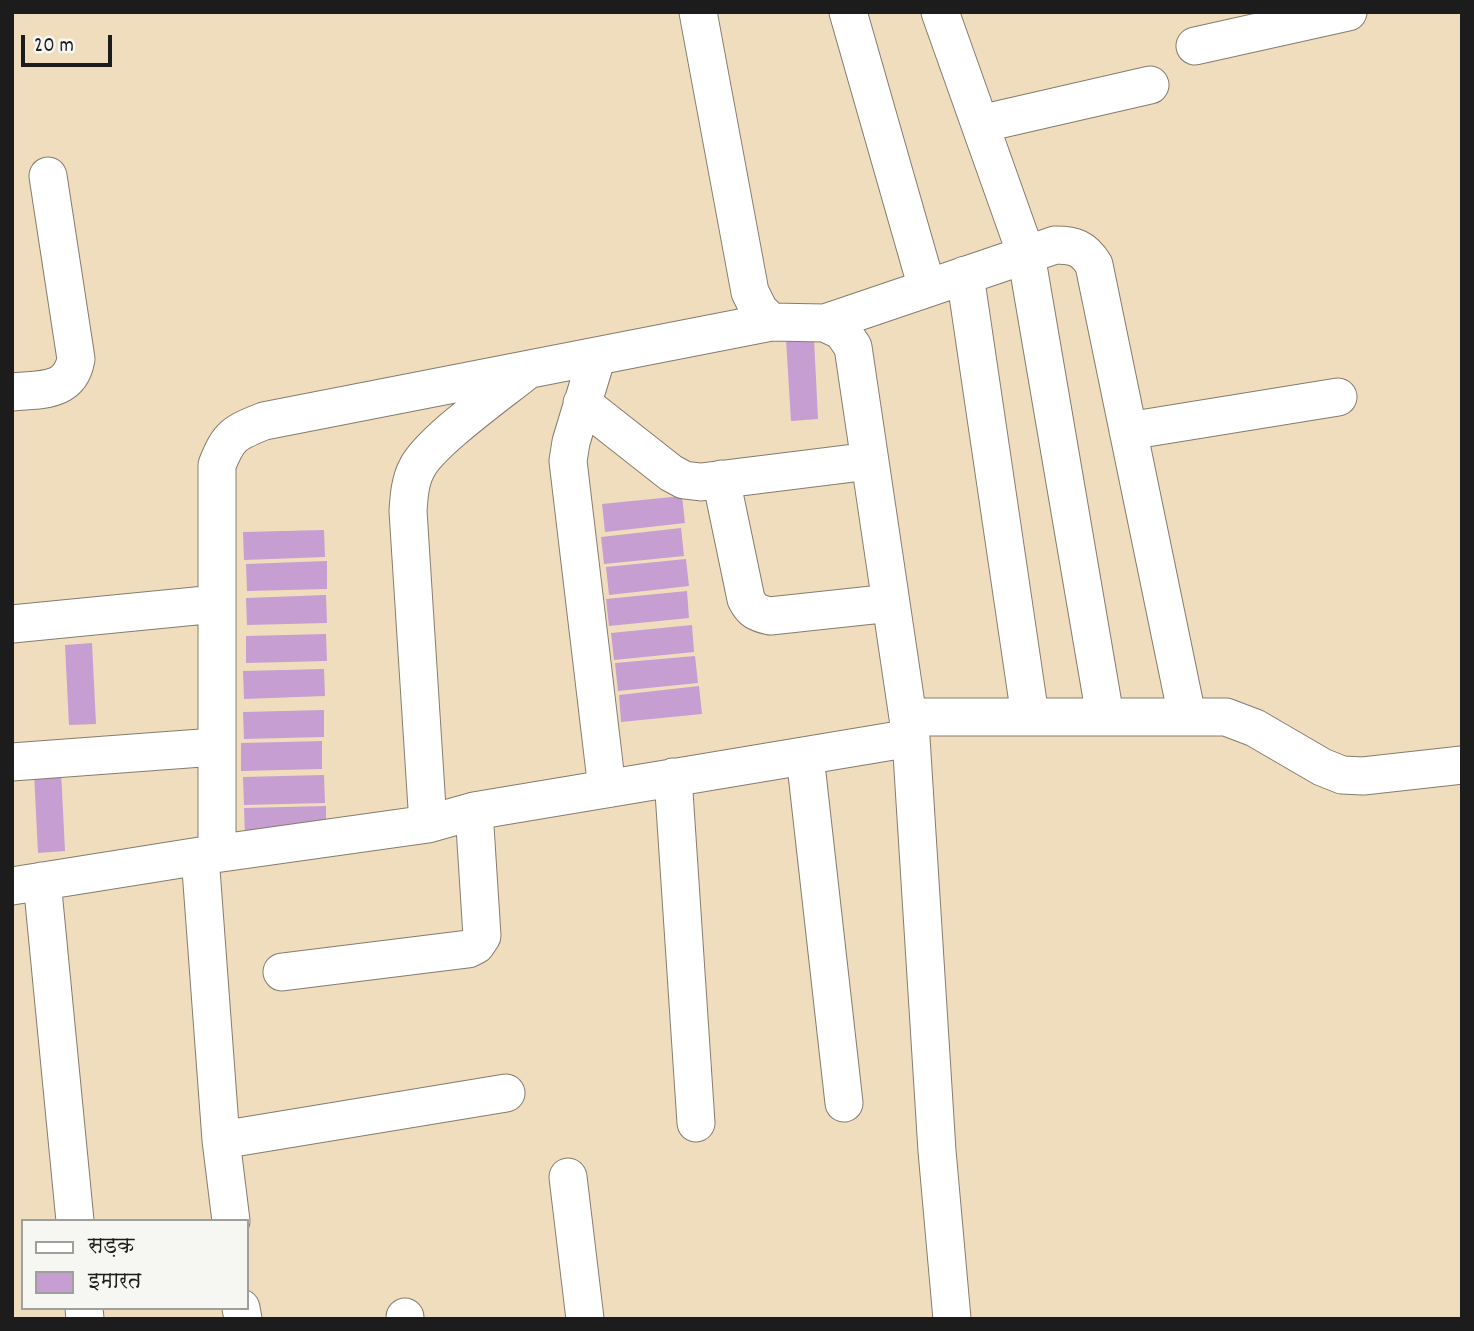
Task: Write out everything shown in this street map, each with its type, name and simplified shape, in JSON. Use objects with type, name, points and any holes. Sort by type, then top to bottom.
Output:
[{"type":"street","points":[[699,12],[750,292],[759,310],[771,322]]},
{"type":"street","points":[[848,12],[927,288]]},
{"type":"street","points":[[940,12],[1026,254],[1105,716]]},
{"type":"street","points":[[1195,46],[1348,12]]},
{"type":"street","points":[[980,124],[1150,85]]},
{"type":"street","points":[[12,392],[50,388],[64,383],[74,374],[76,359],[48,176]]},
{"type":"street","points":[[231,1219],[221,1140],[209,855],[215,747],[216,465],[227,441],[243,430],[264,421],[771,322],[825,323],[1055,244],[1072,245],[1087,253],[1094,265],[1187,716]]},
{"type":"street","points":[[965,275],[1030,716]]},
{"type":"street","points":[[825,323],[842,331],[853,347],[910,728],[937,1151],[952,1319]]},
{"type":"street","points":[[597,356],[570,442],[568,461],[607,789]]},
{"type":"street","points":[[428,824],[408,511],[410,489],[418,466],[436,445],[529,369]]},
{"type":"street","points":[[1128,431],[1338,397]]},
{"type":"street","points":[[582,403],[671,473],[684,480],[701,482],[870,461]]},
{"type":"street","points":[[720,479],[746,599],[757,614],[770,616],[891,603]]},
{"type":"street","points":[[12,624],[216,604]]},
{"type":"street","points":[[75,1219],[27,883],[428,824],[474,811],[805,756],[910,728],[1030,716],[1226,717],[1255,728],[1322,767],[1342,775],[1363,776],[1462,765]]},
{"type":"street","points":[[12,762],[215,747]]},
{"type":"street","points":[[805,756],[844,1103]]},
{"type":"street","points":[[673,778],[696,1123]]},
{"type":"street","points":[[282,972],[468,949],[476,945],[482,936],[474,811]]},
{"type":"street","points":[[221,1140],[506,1093]]},
{"type":"street","points":[[568,1177],[585,1319]]},
{"type":"building","points":[[814,339],[818,419],[791,421],[786,340]]},
{"type":"building","points":[[682,496],[685,523],[605,532],[602,504]]},
{"type":"building","points":[[681,528],[684,556],[604,564],[601,537]]},
{"type":"building","points":[[324,530],[325,557],[244,560],[243,532]]},
{"type":"building","points":[[686,559],[689,586],[609,595],[606,567]]},
{"type":"building","points":[[327,561],[327,589],[247,591],[246,564]]},
{"type":"building","points":[[687,591],[689,618],[609,626],[606,599]]},
{"type":"building","points":[[326,595],[327,623],[247,625],[246,598]]},
{"type":"building","points":[[692,625],[694,652],[614,660],[611,633]]},
{"type":"building","points":[[326,634],[327,661],[246,663],[246,636]]},
{"type":"building","points":[[92,643],[96,724],[69,725],[65,645]]},
{"type":"building","points":[[695,656],[698,683],[618,691],[615,663]]},
{"type":"building","points":[[324,669],[325,696],[244,699],[243,671]]},
{"type":"building","points":[[699,686],[702,714],[621,722],[619,695]]},
{"type":"building","points":[[324,710],[324,737],[244,739],[243,712]]},
{"type":"building","points":[[322,741],[322,769],[241,771],[241,743]]},
{"type":"building","points":[[61,771],[65,851],[38,853],[34,773]]},
{"type":"building","points":[[324,775],[325,803],[244,805],[243,777]]},
{"type":"building","points":[[326,806],[326,834],[245,836],[244,808]]}]
